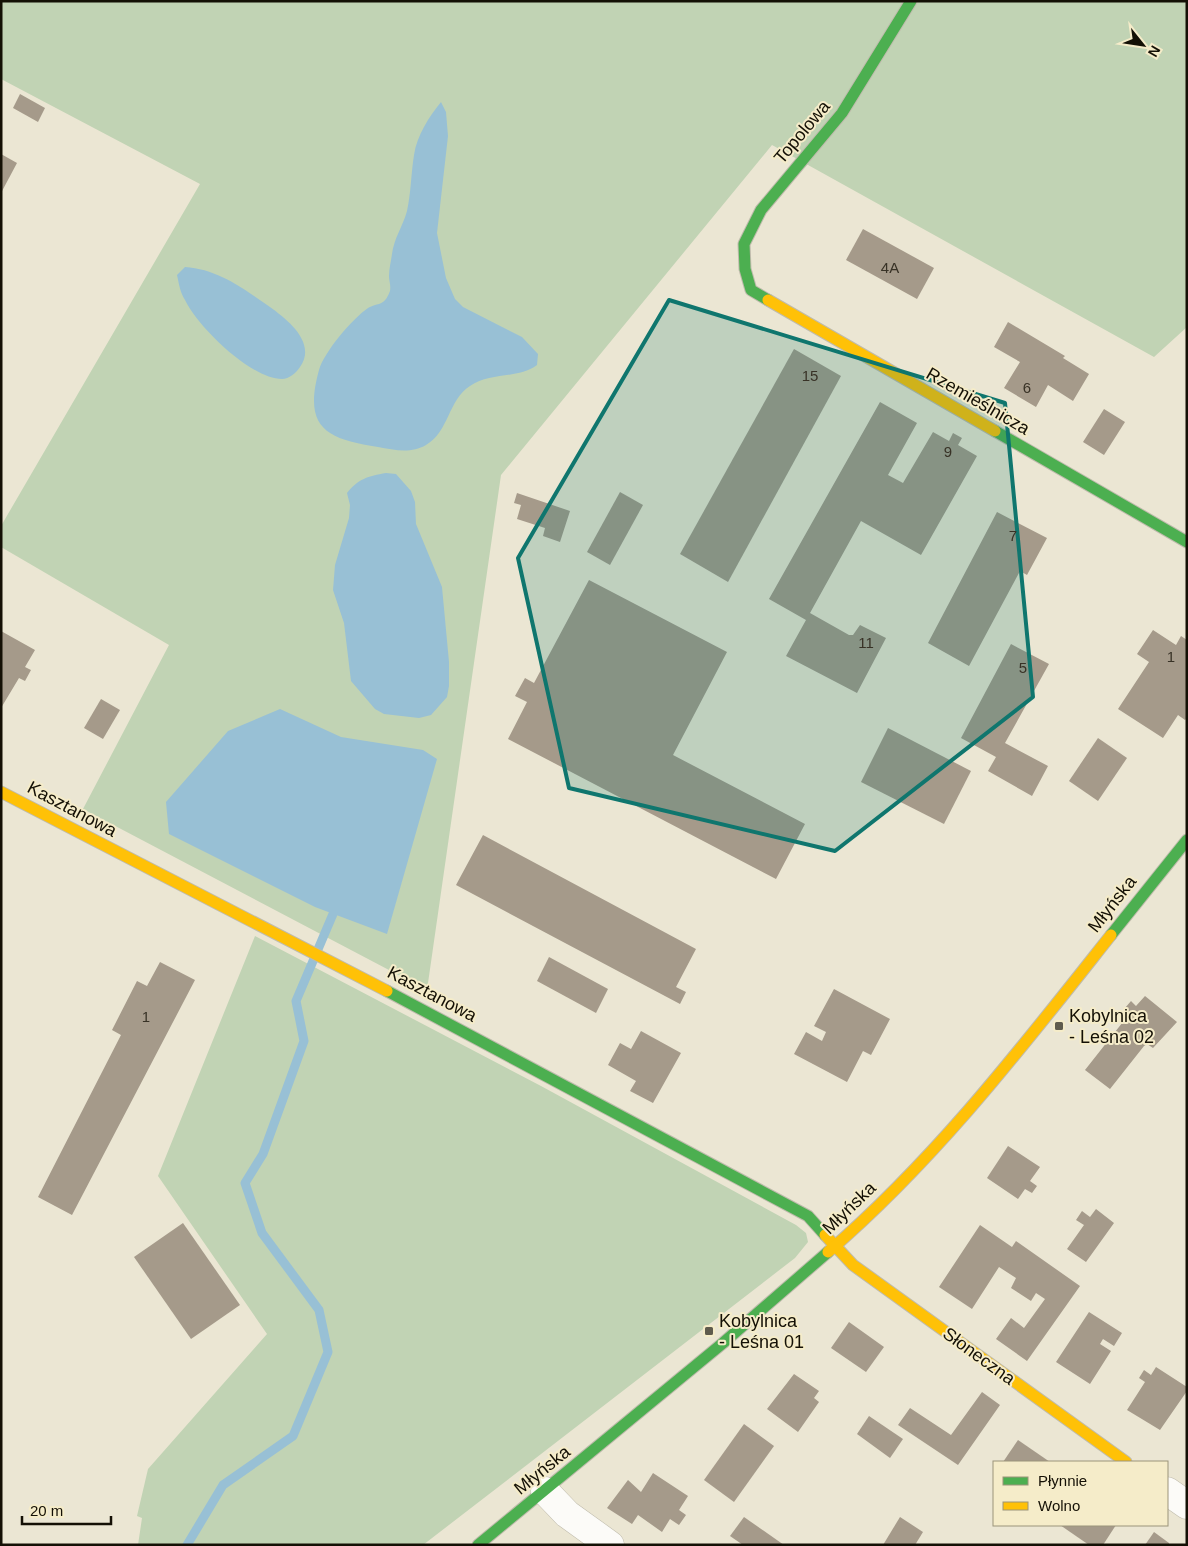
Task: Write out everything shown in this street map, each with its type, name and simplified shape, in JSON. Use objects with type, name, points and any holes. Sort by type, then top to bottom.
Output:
[{"type":"street","name":"Topolowa","points":[[752,290],[745,269],[744,244],[760,210],[842,113],[912,1]]},
{"type":"street","name":"Rzemieślnicza","points":[[752,290],[1187,542]]},
{"type":"street","name":"Kasztanowa","points":[[1,792],[377,985],[808,1216],[835,1246]]},
{"type":"street","name":"Młyńska","points":[[478,1545],[723,1343],[835,1246],[921,1163],[1007,1066],[1187,840]]},
{"type":"street","name":"Słoneczna","points":[[835,1246],[853,1265],[1125,1461]]},
{"type":"street","points":[[545,1491],[567,1514],[610,1545]]},
{"type":"street","points":[[1168,1492],[1187,1505]]},
{"type":"highlighted area","points":[[669,300],[1005,403],[1033,697],[835,851],[569,788],[518,558]]},
{"type":"green space","points":[[1,1],[1187,1],[1187,327],[1154,357],[772,145],[501,475],[427,990],[83,809],[169,645],[1,547],[1,526],[200,184],[1,79]]},
{"type":"green space","points":[[255,936],[541,1086],[796,1225],[806,1233],[808,1242],[795,1258],[423,1545],[138,1545],[142,1518],[137,1516],[148,1469],[267,1334],[158,1176]]},
{"type":"water","points":[[441,102],[446,112],[448,136],[437,233],[446,278],[455,299],[463,307],[522,337],[538,354],[537,365],[521,372],[486,379],[470,386],[457,399],[434,439],[420,448],[402,450],[360,444],[332,434],[323,427],[317,418],[314,405],[319,370],[327,354],[347,327],[368,308],[383,302],[388,296],[393,248],[407,211],[413,162],[418,140],[424,127]]},
{"type":"water","points":[[185,267],[209,272],[230,281],[285,318],[303,341],[305,349],[304,358],[300,367],[290,377],[285,379],[269,377],[241,361],[227,350],[201,324],[183,297],[177,275]]},
{"type":"water","points":[[386,473],[396,474],[411,491],[415,502],[416,524],[442,587],[449,662],[449,686],[447,697],[431,715],[419,718],[384,714],[375,709],[351,681],[344,623],[333,590],[335,565],[349,518],[350,505],[347,493],[355,484],[364,479]]},
{"type":"water","points":[[280,709],[341,737],[423,750],[437,759],[387,934],[315,907],[169,834],[166,802],[228,731]]},
{"type":"building","points":[[20,94],[45,108],[38,122],[13,108]]},
{"type":"building","points":[[1,154],[17,163],[1,193]]},
{"type":"building","points":[[863,229],[934,268],[917,299],[846,260]]},
{"type":"building","points":[[1008,322],[1065,356],[1063,358],[1089,374],[1073,401],[1048,385],[1036,407],[1004,388],[1020,362],[994,347]]},
{"type":"building","points":[[794,349],[841,376],[728,582],[680,554]]},
{"type":"building","points":[[880,402],[917,423],[888,475],[903,483],[933,432],[949,441],[953,433],[962,438],[958,445],[977,456],[921,555],[861,521],[810,613],[849,635],[853,635],[860,625],[886,638],[857,693],[786,656],[806,620],[769,599]]},
{"type":"building","points":[[1104,409],[1125,422],[1104,455],[1083,442]]},
{"type":"building","points":[[620,492],[643,505],[610,565],[587,552]]},
{"type":"building","points":[[517,493],[570,511],[560,542],[543,536],[545,528],[517,519],[521,505],[514,503]]},
{"type":"building","points":[[997,512],[1047,538],[1027,575],[1020,571],[969,666],[928,643]]},
{"type":"building","points":[[589,580],[727,652],[673,755],[805,824],[776,879],[508,739],[527,702],[515,696],[525,678],[534,683]]},
{"type":"building","points":[[1153,630],[1176,645],[1181,636],[1187,640],[1187,718],[1185,720],[1178,715],[1163,738],[1118,709],[1149,662],[1137,654]]},
{"type":"building","points":[[1,631],[35,650],[25,667],[31,670],[25,681],[19,678],[1,708]]},
{"type":"building","points":[[1011,644],[1049,664],[1005,743],[1048,766],[1032,796],[988,771],[996,757],[961,738]]},
{"type":"building","points":[[101,699],[120,710],[103,739],[84,728]]},
{"type":"building","points":[[888,728],[971,771],[944,824],[861,782]]},
{"type":"building","points":[[1098,738],[1127,758],[1098,801],[1069,781]]},
{"type":"building","points":[[483,835],[696,949],[676,987],[686,992],[680,1004],[456,885]]},
{"type":"building","points":[[549,957],[608,989],[596,1013],[537,981]]},
{"type":"building","points":[[160,962],[195,980],[72,1215],[38,1197],[121,1035],[112,1030],[137,981],[147,986]]},
{"type":"building","points":[[834,989],[890,1019],[871,1055],[863,1051],[847,1082],[794,1054],[806,1032],[822,1041],[826,1032],[814,1026]]},
{"type":"building","points":[[1145,996],[1177,1022],[1153,1048],[1147,1044],[1144,1046],[1110,1089],[1085,1070],[1130,1013],[1125,1008],[1131,1001],[1136,1006]]},
{"type":"building","points":[[641,1031],[681,1053],[653,1103],[630,1091],[636,1081],[608,1065],[620,1043],[631,1049]]},
{"type":"building","points":[[1008,1146],[1040,1167],[1030,1181],[1037,1186],[1032,1193],[1025,1189],[1018,1199],[987,1178]]},
{"type":"building","points":[[1096,1209],[1114,1223],[1086,1262],[1067,1249],[1084,1225],[1076,1220],[1082,1211],[1090,1217]]},
{"type":"building","points":[[183,1223],[240,1305],[191,1339],[134,1257]]},
{"type":"building","points":[[980,1225],[1012,1247],[1016,1241],[1080,1286],[1027,1361],[996,1339],[1011,1318],[1024,1328],[1045,1299],[1036,1293],[1031,1301],[1011,1288],[1016,1278],[999,1267],[972,1309],[939,1287]]},
{"type":"building","points":[[1089,1312],[1122,1333],[1114,1346],[1103,1339],[1100,1344],[1111,1351],[1090,1384],[1056,1362]]},
{"type":"building","points":[[849,1322],[884,1347],[866,1372],[831,1348]]},
{"type":"building","points":[[1156,1367],[1187,1387],[1187,1391],[1160,1430],[1127,1410],[1145,1382],[1139,1378],[1144,1370],[1151,1375]]},
{"type":"building","points":[[794,1374],[819,1391],[814,1398],[819,1402],[798,1432],[767,1409]]},
{"type":"building","points":[[982,1392],[1000,1405],[958,1465],[898,1425],[910,1408],[951,1435]]},
{"type":"building","points":[[869,1416],[903,1439],[890,1458],[857,1434]]},
{"type":"building","points":[[744,1424],[774,1446],[734,1502],[704,1480]]},
{"type":"building","points":[[1018,1440],[1049,1461],[1004,1461]]},
{"type":"building","points":[[653,1473],[688,1496],[679,1510],[686,1515],[679,1525],[670,1519],[662,1532],[638,1515],[632,1524],[607,1508],[628,1480],[641,1492]]},
{"type":"building","points":[[744,1517],[784,1545],[743,1545],[730,1536]]},
{"type":"building","points":[[900,1517],[923,1532],[915,1545],[883,1545]]},
{"type":"building","points":[[1061,1526],[1115,1526],[1103,1545],[1089,1545]]},
{"type":"building","points":[[1154,1532],[1169,1543],[1169,1545],[1145,1545]]},
{"type":"waterway","points":[[187,1545],[223,1485],[293,1436],[328,1352],[319,1310],[262,1233],[245,1183],[263,1154],[304,1041],[296,1001],[333,914]]},
{"type":"traffic: fast","points":[[768,300],[751,290],[745,269],[744,244],[761,210],[842,113],[911,1]]},
{"type":"traffic: fast","points":[[995,431],[1187,542]]},
{"type":"traffic: fast","points":[[1111,935],[1187,840]]},
{"type":"traffic: fast","points":[[387,991],[808,1216],[825,1235]]},
{"type":"traffic: fast","points":[[478,1545],[723,1343],[828,1252]]},
{"type":"traffic: slow","points":[[768,300],[995,431]]},
{"type":"traffic: slow","points":[[1,792],[387,991]]},
{"type":"traffic: slow","points":[[828,1252],[868,1216],[942,1140],[1011,1060],[1111,935]]},
{"type":"traffic: slow","points":[[825,1235],[853,1265],[1125,1461]]},
{"type":"place","name":"Kobylnica - Leśna 02","points":[[1059,1026]]},
{"type":"place","name":"Kobylnica - Leśna 01","points":[[709,1331]]}]
